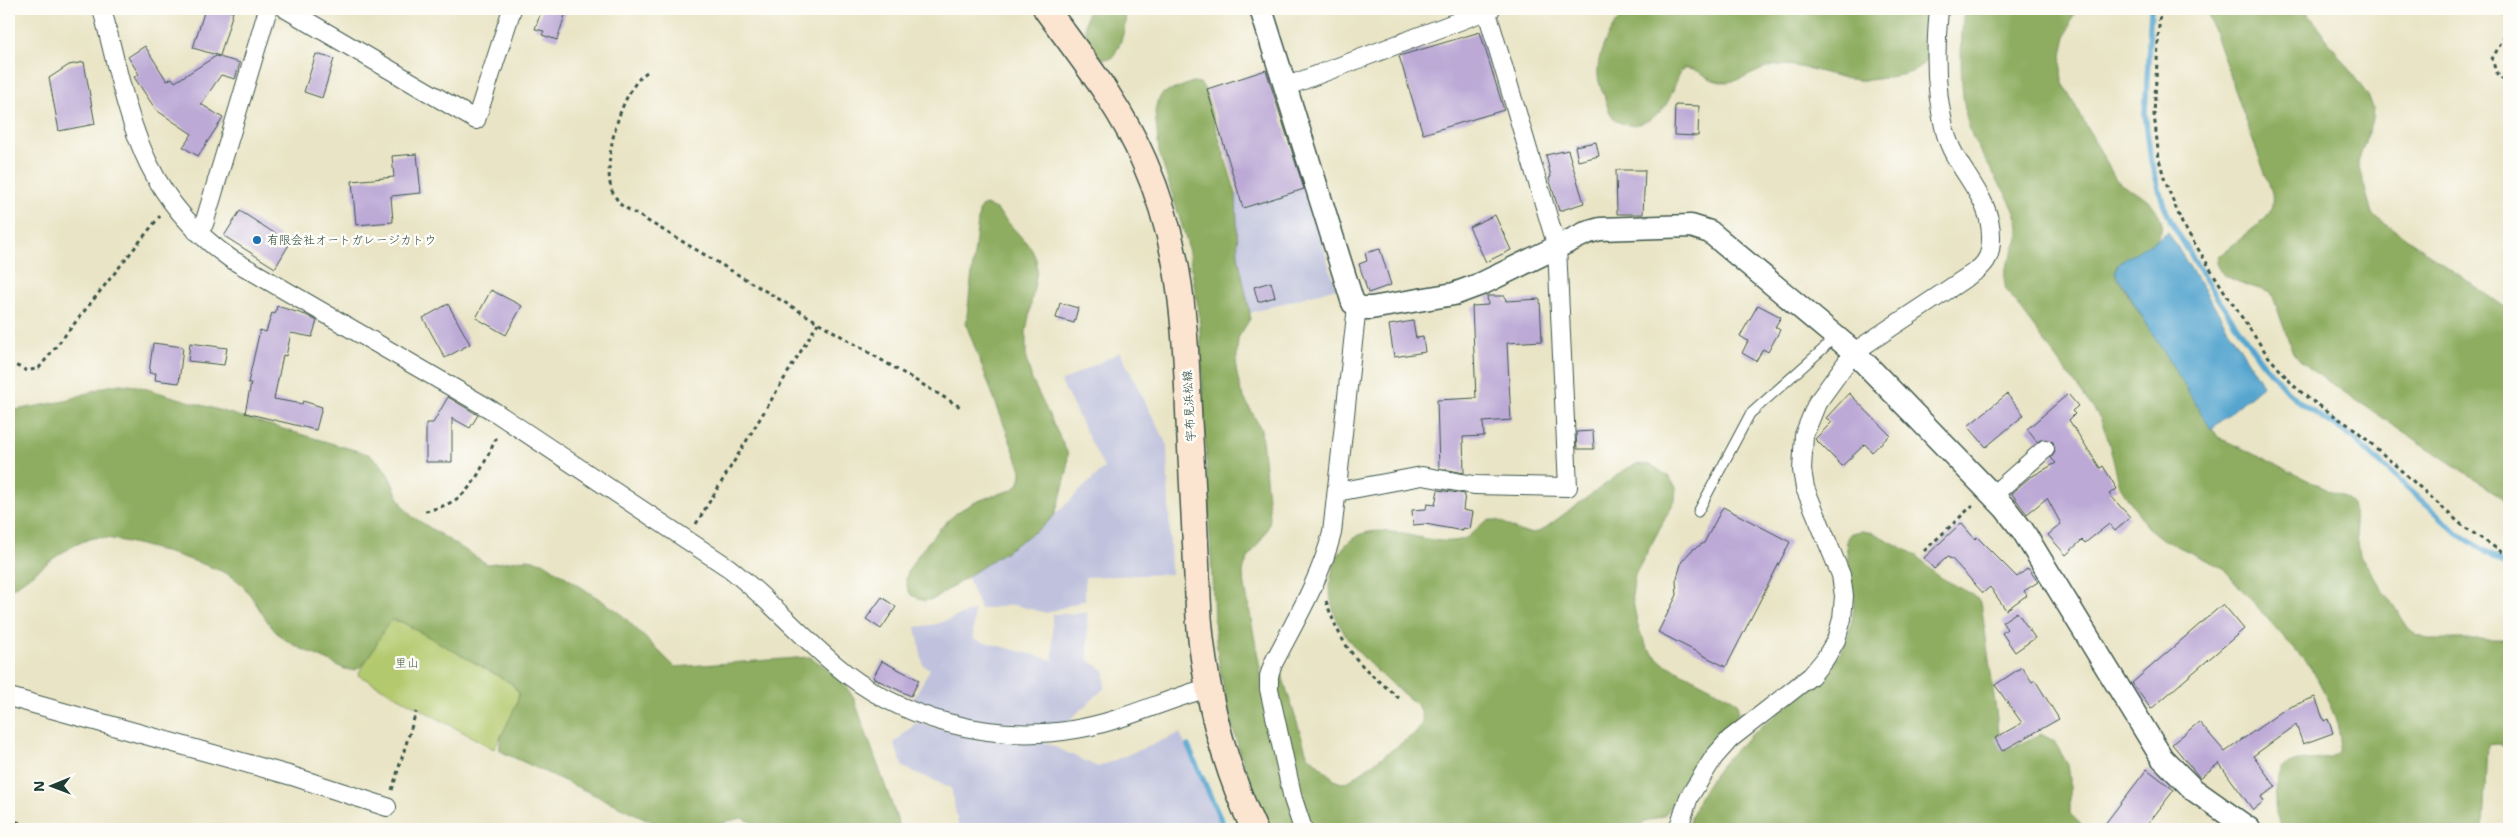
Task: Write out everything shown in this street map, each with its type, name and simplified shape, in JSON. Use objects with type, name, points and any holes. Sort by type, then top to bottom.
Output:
[{"type":"main road","name":"宇布見浜松線","points":[[1046,9],[1102,86],[1133,138],[1152,180],[1173,245],[1184,313],[1199,618],[1208,688],[1221,740],[1254,829]]},
{"type":"street","points":[[102,9],[137,140],[152,175],[172,204],[196,232],[231,259],[506,419],[687,540],[743,579],[854,679],[899,705],[948,723],[1000,732],[1052,732],[1103,724],[1208,688]]},
{"type":"street","points":[[196,232],[204,224],[268,9]]},
{"type":"street","points":[[286,9],[476,120],[512,9]]},
{"type":"street","points":[[1261,9],[1349,294],[1357,306],[1371,308],[1454,294],[1481,284],[1586,233],[1615,227],[1691,226],[1700,228],[1718,237],[1854,352],[1991,492],[2023,531],[2162,758],[2194,790],[2249,829]]},
{"type":"street","points":[[1285,87],[1488,9],[1557,247],[1568,486],[1474,485],[1422,476],[1336,492]]},
{"type":"street","points":[[1678,829],[1689,797],[1714,757],[1736,734],[1811,676],[1825,659],[1836,640],[1842,618],[1844,596],[1841,575],[1805,488],[1802,453],[1804,436],[1817,403],[1854,352],[1976,271],[1990,255],[1991,229],[1989,214],[1983,200],[1952,152],[1944,126],[1936,58],[1938,9]]},
{"type":"street","points":[[1303,829],[1292,800],[1269,689],[1269,676],[1273,664],[1314,585],[1326,557],[1332,533],[1357,306]]},
{"type":"street","points":[[1991,492],[2045,449]]},
{"type":"street","points":[[9,697],[292,776],[387,808]]},
{"type":"lane","points":[[1698,512],[1750,414],[1823,349],[1834,336]]},
{"type":"path","points":[[2160,9],[2154,114],[2159,159],[2165,181],[2182,223],[2226,294],[2268,356],[2293,385],[2308,398],[2356,430],[2463,526],[2509,557]]},
{"type":"path","points":[[2492,9],[2509,14]]},
{"type":"path","points":[[2509,29],[2492,59],[2496,72],[2509,84]]},
{"type":"path","points":[[647,72],[638,78],[629,93],[617,125],[610,175],[614,196],[630,211],[962,408]]},
{"type":"path","points":[[9,362],[27,371],[39,368],[152,225],[172,204]]},
{"type":"path","points":[[687,540],[818,323]]},
{"type":"path","points":[[425,511],[457,500],[467,492],[506,419]]},
{"type":"path","points":[[1924,551],[1991,492]]},
{"type":"path","points":[[1314,585],[1322,589],[1334,624],[1347,649],[1366,671],[1399,698]]},
{"type":"path","points":[[387,808],[416,712]]},
{"type":"path","points":[[9,818],[33,829]]},
{"type":"shaded area","points":[[1301,174],[1336,288],[1250,313],[1238,256],[1236,194]]},
{"type":"shaded area","points":[[1120,352],[1167,445],[1171,574],[1085,577],[1085,600],[1047,613],[1015,605],[980,609],[967,576],[1042,527],[1104,468],[1061,382]]},
{"type":"shaded area","points":[[974,610],[973,639],[1053,660],[1052,614],[1087,613],[1088,660],[1105,671],[1105,688],[1067,722],[1051,724],[1026,725],[975,720],[951,715],[912,701],[930,669],[923,665],[916,627],[937,624]]},
{"type":"shaded area","points":[[917,722],[972,738],[1044,742],[1098,767],[1180,733],[1222,829],[959,829],[951,788],[903,767],[894,743]]},
{"type":"green space","points":[[1089,9],[1125,9],[1123,34],[1119,47],[1112,58],[1103,59],[1092,49],[1086,37],[1085,23]]},
{"type":"green space","points":[[1628,9],[1931,9],[1930,42],[1925,61],[1916,70],[1872,80],[1848,79],[1802,67],[1783,65],[1767,68],[1737,80],[1721,82],[1693,69],[1683,68],[1664,108],[1649,120],[1629,125],[1617,121],[1612,116],[1598,79],[1599,61],[1604,44],[1617,22]]},
{"type":"green space","points":[[1964,9],[2077,9],[2064,45],[2061,66],[2063,83],[2115,178],[2125,187],[2149,201],[2159,215],[2162,224],[2156,239],[2150,245],[2119,263],[2116,267],[2116,276],[2218,437],[2345,498],[2352,504],[2360,555],[2409,629],[2417,636],[2428,639],[2509,639],[2509,749],[2498,744],[2487,745],[2483,829],[2287,829],[2281,824],[2275,802],[2277,784],[2282,769],[2294,762],[2329,757],[2336,754],[2340,748],[2340,738],[2332,711],[2310,667],[2223,568],[2162,539],[2147,527],[2120,486],[2107,436],[2100,418],[2006,289],[2005,273],[2016,244],[2019,228],[2013,208],[1974,140],[1965,111],[1961,58]]},
{"type":"green space","points":[[2206,9],[2305,9],[2369,97],[2373,108],[2372,120],[2358,163],[2372,214],[2509,310],[2509,536],[2506,524],[2506,503],[2500,496],[2308,368],[2293,353],[2272,294],[2235,281],[2220,271],[2217,264],[2219,256],[2265,219],[2271,210],[2272,193]]},
{"type":"green space","points":[[1193,82],[1200,83],[1204,88],[1236,194],[1238,256],[1250,313],[1250,319],[1238,338],[1236,370],[1241,392],[1261,429],[1270,517],[1266,533],[1248,559],[1243,575],[1264,690],[1277,694],[1278,678],[1282,675],[1307,754],[1336,781],[1342,783],[1349,781],[1417,732],[1422,719],[1417,705],[1366,661],[1339,625],[1332,604],[1330,583],[1336,560],[1341,550],[1353,538],[1363,533],[1380,531],[1437,541],[1465,539],[1486,521],[1491,520],[1503,522],[1524,533],[1541,531],[1626,469],[1637,464],[1652,465],[1669,477],[1676,487],[1675,500],[1635,575],[1632,596],[1638,627],[1647,648],[1663,663],[1731,698],[1738,704],[1738,715],[1706,750],[1665,815],[1645,822],[1634,829],[1270,829],[1240,752],[1220,672],[1214,618],[1199,312],[1187,242],[1159,152],[1155,112],[1157,102],[1162,94]]},
{"type":"green space","points":[[986,205],[996,209],[1031,248],[1036,259],[1037,271],[1026,332],[1026,358],[1032,380],[1068,454],[1067,472],[1054,516],[1042,527],[934,599],[924,601],[911,595],[907,588],[906,580],[913,563],[937,531],[967,506],[1012,490],[1020,481],[1021,476],[1021,470],[966,324],[979,212],[981,207]]},
{"type":"green space","points":[[120,384],[137,386],[368,454],[384,468],[400,501],[413,517],[487,564],[528,559],[543,562],[619,612],[675,667],[810,657],[835,675],[854,699],[899,829],[766,829],[742,818],[728,821],[712,829],[668,829],[500,750],[501,737],[515,708],[519,693],[511,683],[402,622],[392,620],[387,625],[367,661],[362,666],[354,670],[346,669],[301,649],[282,637],[270,625],[244,587],[231,576],[205,565],[140,545],[103,538],[93,538],[81,542],[60,554],[9,590],[9,411],[65,401],[104,387]]},
{"type":"green space","points":[[1862,531],[1874,533],[1918,556],[1936,575],[1972,594],[1979,600],[1982,609],[2001,747],[2006,750],[2041,734],[2054,741],[2068,765],[2070,777],[2070,814],[2086,829],[1688,829],[1702,793],[1724,762],[1751,735],[1818,682],[1840,654],[1849,632],[1854,607],[1847,538],[1851,533]]},
{"type":"green space","name":"里山","points":[[392,620],[402,622],[511,683],[519,693],[517,706],[494,749],[358,675],[384,627]]},
{"type":"water","points":[[2168,232],[2263,385],[2211,429],[2115,272],[2119,263]]},
{"type":"building","points":[[205,9],[223,9],[233,12],[220,56],[193,48]]},
{"type":"building","points":[[542,9],[567,9],[557,40],[542,35],[544,31],[535,29]]},
{"type":"building","points":[[1480,32],[1504,110],[1423,134],[1399,56]]},
{"type":"building","points":[[145,46],[167,81],[172,78],[175,82],[216,56],[240,63],[235,79],[221,75],[201,104],[223,118],[198,156],[183,147],[192,134],[156,110],[134,77],[139,74],[128,57]]},
{"type":"building","points":[[316,54],[334,59],[322,98],[304,92]]},
{"type":"building","points":[[84,62],[95,124],[59,131],[49,78],[69,65]]},
{"type":"building","points":[[1266,70],[1304,189],[1243,208],[1207,89]]},
{"type":"building","points":[[1675,105],[1699,106],[1698,136],[1674,135]]},
{"type":"building","points":[[1596,142],[1599,156],[1578,161],[1575,146]]},
{"type":"building","points":[[1568,150],[1584,203],[1559,211],[1549,178],[1551,177],[1546,155]]},
{"type":"building","points":[[417,154],[421,193],[391,196],[393,222],[356,225],[352,181],[394,177],[392,156]]},
{"type":"building","points":[[1616,170],[1645,170],[1643,214],[1617,214]]},
{"type":"building","name":"有限会社オートガレージカトウ","points":[[240,211],[290,243],[275,268],[224,236]]},
{"type":"building","points":[[1495,215],[1511,250],[1486,262],[1469,227]]},
{"type":"building","points":[[1380,249],[1391,285],[1368,293],[1359,264],[1367,261],[1365,253]]},
{"type":"building","points":[[1271,282],[1275,297],[1258,302],[1254,287]]},
{"type":"building","points":[[491,290],[522,306],[506,335],[476,318]]},
{"type":"building","points":[[1487,296],[1505,296],[1506,301],[1540,299],[1542,341],[1507,343],[1511,420],[1483,422],[1484,436],[1463,437],[1464,473],[1439,468],[1437,400],[1476,398],[1472,306],[1488,305]]},
{"type":"building","points":[[1060,303],[1078,308],[1074,323],[1056,318]]},
{"type":"building","points":[[448,304],[470,344],[445,358],[423,318]]},
{"type":"building","points":[[1758,305],[1781,317],[1775,327],[1780,330],[1768,352],[1763,349],[1756,361],[1742,353],[1748,341],[1740,336]]},
{"type":"building","points":[[277,306],[306,315],[317,321],[312,337],[291,333],[286,356],[283,355],[274,399],[302,404],[303,401],[322,407],[316,430],[245,413],[251,383],[248,383],[260,330],[266,332],[272,313],[275,314]]},
{"type":"building","points":[[1413,321],[1416,338],[1423,337],[1425,352],[1394,357],[1389,325]]},
{"type":"building","points":[[153,343],[183,347],[179,383],[155,380],[156,373],[149,373]]},
{"type":"building","points":[[190,343],[227,348],[224,365],[188,361]]},
{"type":"building","points":[[1849,393],[1890,435],[1872,452],[1865,444],[1842,466],[1815,439],[1832,422],[1826,418]]},
{"type":"building","points":[[2007,394],[2024,415],[1986,447],[1968,426]]},
{"type":"building","points":[[2068,394],[2078,406],[2072,411],[2075,414],[2069,420],[2100,468],[2103,466],[2117,489],[2109,494],[2130,517],[2115,531],[2109,524],[2085,543],[2082,540],[2066,555],[2048,535],[2061,524],[2047,498],[2027,514],[2011,493],[2029,478],[2056,463],[2051,458],[2055,452],[2053,442],[2043,439],[2037,442],[2027,429]]},
{"type":"building","points":[[448,397],[478,415],[470,428],[452,418],[452,462],[426,462],[426,423],[433,423]]},
{"type":"building","points":[[1593,431],[1594,449],[1577,449],[1576,432]]},
{"type":"building","points":[[1438,490],[1465,494],[1463,510],[1473,512],[1470,529],[1463,528],[1463,531],[1425,524],[1413,525],[1412,510],[1426,509],[1427,504],[1435,505]]},
{"type":"building","points":[[1723,507],[1790,542],[1726,667],[1658,632],[1677,595],[1676,581],[1682,561],[1692,550],[1704,543]]},
{"type":"building","points":[[1961,523],[1975,539],[1977,537],[2017,577],[2028,568],[2038,582],[2024,591],[2027,595],[2006,610],[1990,587],[1983,593],[1952,559],[1947,557],[1934,569],[1924,558]]},
{"type":"building","points":[[882,597],[896,607],[881,629],[866,619]]},
{"type":"building","points":[[2223,604],[2244,629],[2151,709],[2132,683]]},
{"type":"building","points":[[2017,612],[2035,638],[2015,652],[2002,633],[2007,629],[2002,622]]},
{"type":"building","points":[[882,661],[919,680],[911,696],[873,678]]},
{"type":"building","points":[[2022,667],[2032,682],[2035,680],[2059,719],[2002,751],[1995,738],[2022,723],[1995,685]]},
{"type":"building","points":[[2315,697],[2324,721],[2328,719],[2333,733],[2303,744],[2296,725],[2253,756],[2276,787],[2261,797],[2264,801],[2253,810],[2219,763],[2200,778],[2172,744],[2199,722],[2225,752],[2285,709]]},
{"type":"building","points":[[2147,769],[2174,790],[2144,829],[2101,829]]},
{"type":"waterway","points":[[2151,9],[2145,114],[2151,161],[2164,206],[2174,227],[2218,299],[2261,361],[2287,391],[2303,405],[2351,436],[2457,533],[2509,567]]},
{"type":"waterway","points":[[1188,746],[1225,829]]},
{"type":"place","name":"有限会社オートガレージカトウ","points":[[257,240]]}]
